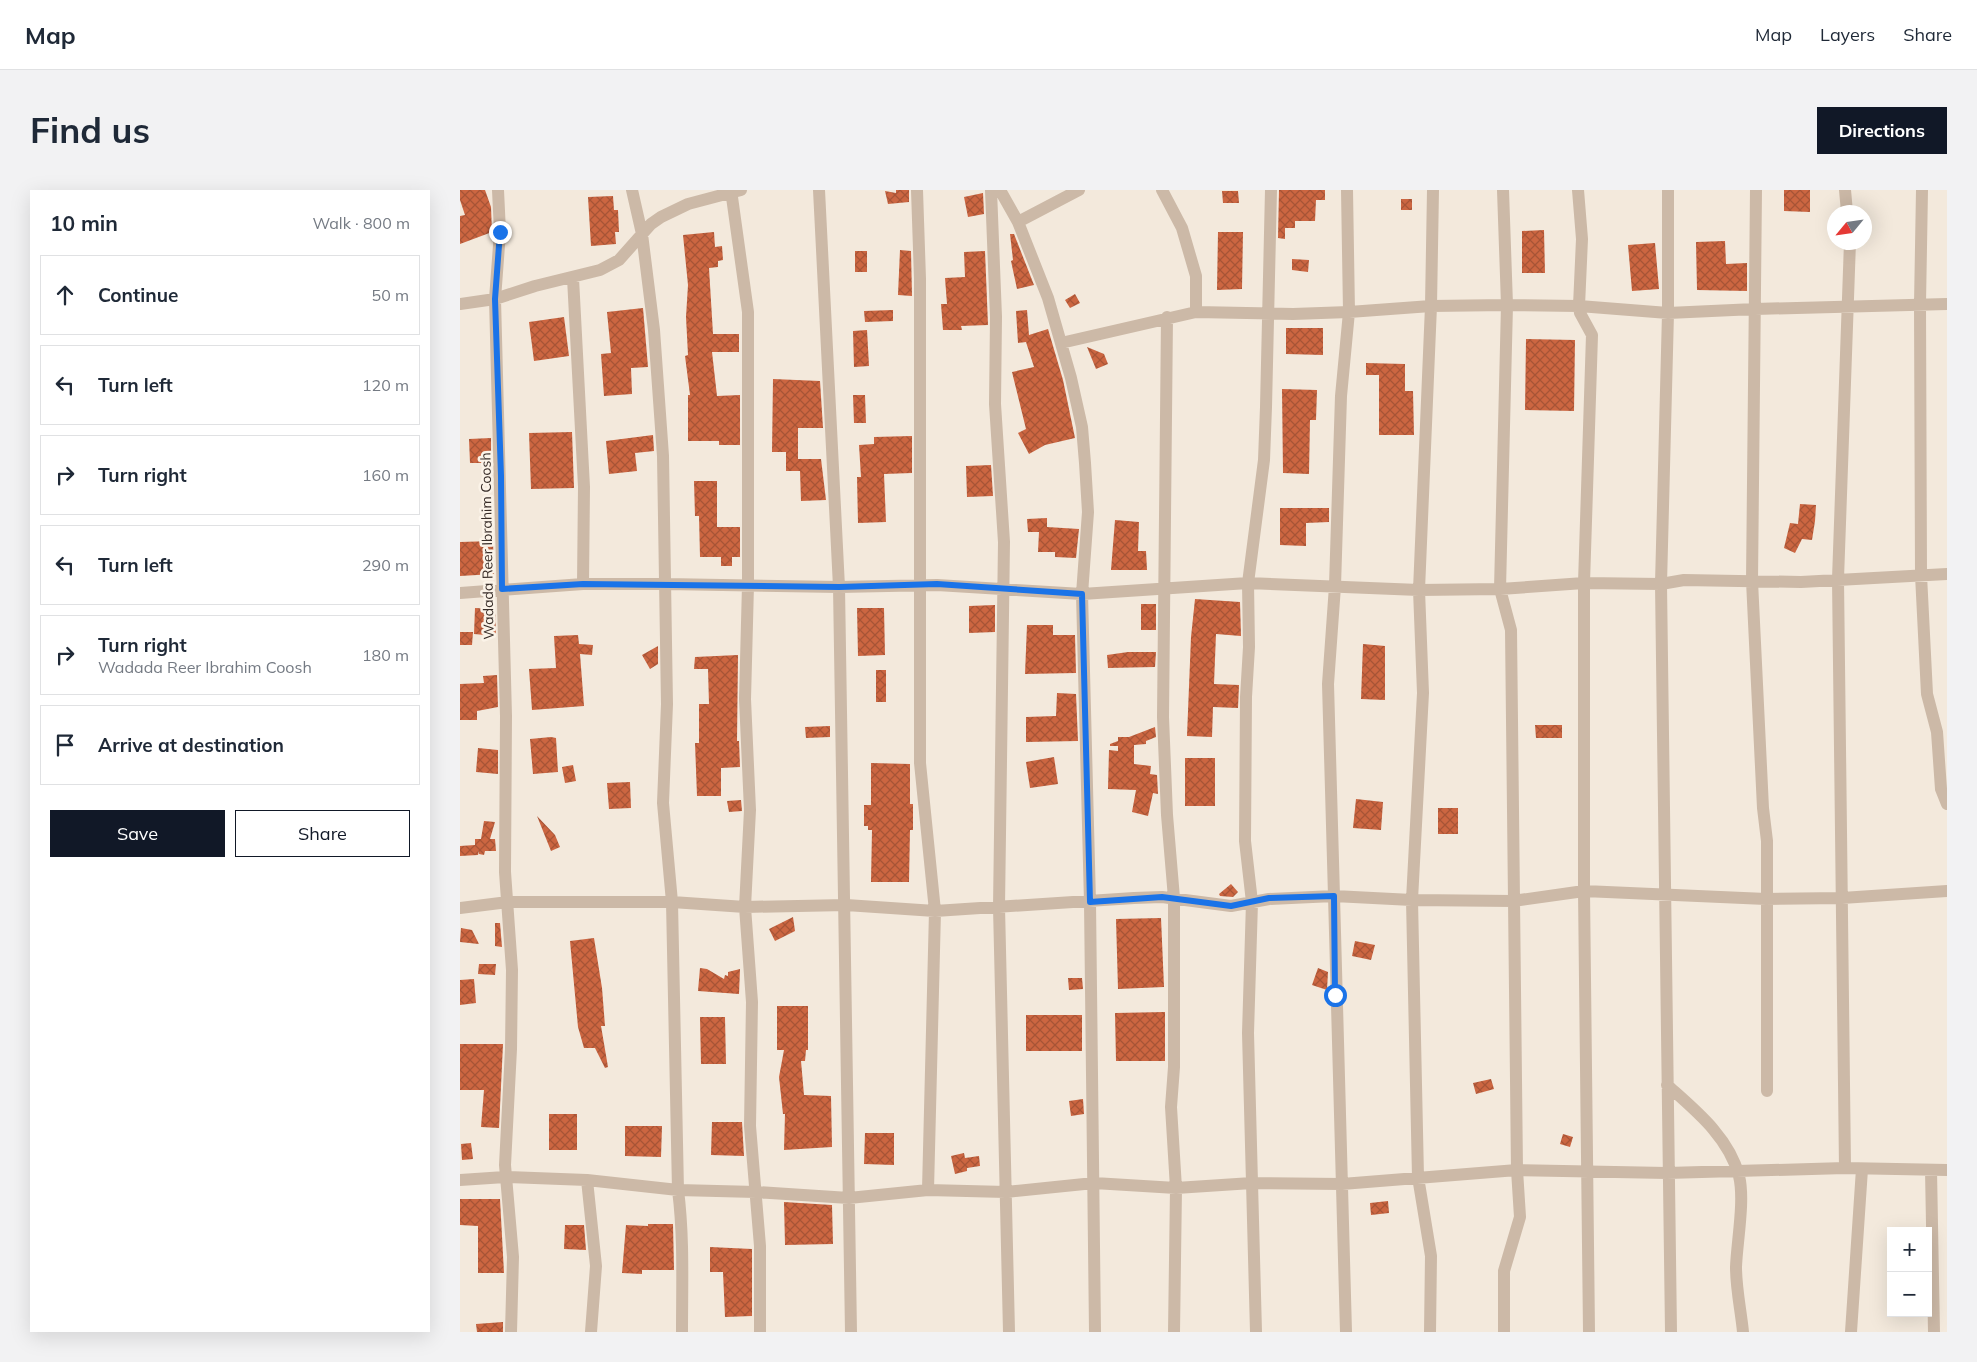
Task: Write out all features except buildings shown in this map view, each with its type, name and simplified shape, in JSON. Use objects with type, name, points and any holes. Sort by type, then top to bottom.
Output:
[{"type":"street","name":"Wadada Reer Ibrahim Coosh","points":[[498,190],[500,232],[495,299],[506,716],[505,872],[508,902],[512,1018],[505,1177],[513,1257],[511,1332]]},
{"type":"street","points":[[632,190],[642,234],[655,339],[663,456],[667,704],[663,803],[672,902],[678,1190],[681,1215],[682,1332]]},
{"type":"street","points":[[819,190],[839,587],[846,905],[851,1332]]},
{"type":"street","points":[[917,190],[920,279],[918,584],[920,763],[935,911],[928,1190]]},
{"type":"street","points":[[991,190],[996,317],[995,404],[1004,542],[1000,907],[1009,1332]]},
{"type":"street","points":[[1000,190],[1018,222],[1048,298],[1082,427],[1088,512],[1082,594],[1090,902],[1096,1332]]},
{"type":"street","points":[[1018,222],[1079,190]]},
{"type":"street","points":[[1162,190],[1182,228],[1196,276],[1196,312]]},
{"type":"street","points":[[1256,1332],[1248,1034],[1252,902],[1245,841],[1246,698],[1249,647],[1248,583],[1264,460],[1270,312],[1271,190]]},
{"type":"street","points":[[1346,1332],[1328,684],[1335,586],[1342,396],[1349,312],[1348,190]]},
{"type":"street","points":[[1430,1332],[1431,1256],[1418,1177],[1412,900],[1423,693],[1419,590],[1431,306],[1433,190]]},
{"type":"street","points":[[1503,190],[1506,305],[1500,589],[1511,630],[1517,1170],[1520,1217],[1504,1271],[1504,1332]]},
{"type":"street","points":[[1578,190],[1582,239],[1579,306],[1580,313],[1592,336],[1584,583],[1584,891],[1589,1332]]},
{"type":"street","points":[[1668,190],[1668,313],[1661,584],[1671,1332]]},
{"type":"street","points":[[1756,190],[1752,581],[1763,808],[1767,841],[1767,1091]]},
{"type":"street","points":[[1845,190],[1846,205]]},
{"type":"street","points":[[1922,190],[1920,304],[1921,575],[1927,694],[1937,732],[1941,789],[1947,804]]},
{"type":"street","points":[[460,304],[495,299],[535,286],[573,278],[609,266],[632,248],[651,224],[672,211],[735,191],[748,312],[748,585],[745,699],[750,810],[745,907],[752,1002],[750,1126],[760,1246],[760,1332]]},
{"type":"street","points":[[1845,1168],[1838,579],[1850,250]]},
{"type":"street","points":[[573,278],[584,487],[583,584]]},
{"type":"street","points":[[1061,343],[1167,317],[1196,312],[1270,312],[1293,314],[1431,306],[1506,305],[1579,306],[1668,313],[1947,304]]},
{"type":"street","points":[[1167,317],[1165,670],[1163,717],[1167,815],[1174,898],[1174,1067],[1171,1115],[1176,1188],[1174,1332]]},
{"type":"street","points":[[460,593],[583,584],[839,587],[918,584],[1082,594],[1248,583],[1419,590],[1500,589],[1584,583],[1661,584],[1684,580],[1793,582],[1947,574]]},
{"type":"street","points":[[460,908],[508,902],[672,902],[745,907],[846,905],[935,911],[1134,898],[1174,898],[1202,904],[1231,906],[1269,898],[1334,896],[1412,900],[1513,901],[1584,891],[1766,899],[1842,898],[1939,893],[1947,890]]},
{"type":"street","points":[[1667,1085],[1709,1124],[1725,1145],[1737,1170],[1741,1201],[1736,1270],[1743,1332]]},
{"type":"street","points":[[460,1180],[505,1177],[587,1180],[678,1190],[756,1192],[849,1198],[928,1190],[1006,1192],[1094,1183],[1176,1188],[1252,1183],[1342,1184],[1517,1170],[1668,1173],[1845,1168],[1947,1170]]},
{"type":"street","points":[[1852,1332],[1862,1169]]},
{"type":"street","points":[[1931,1170],[1934,1332]]},
{"type":"street","points":[[587,1180],[596,1266],[591,1332]]},
{"type":"route","points":[[500,232],[495,299],[501,476],[502,589],[583,584],[839,587],[937,584],[1082,594],[1090,902],[1124,898],[1162,897],[1202,904],[1231,906],[1269,898],[1334,896],[1335,995]]}]
